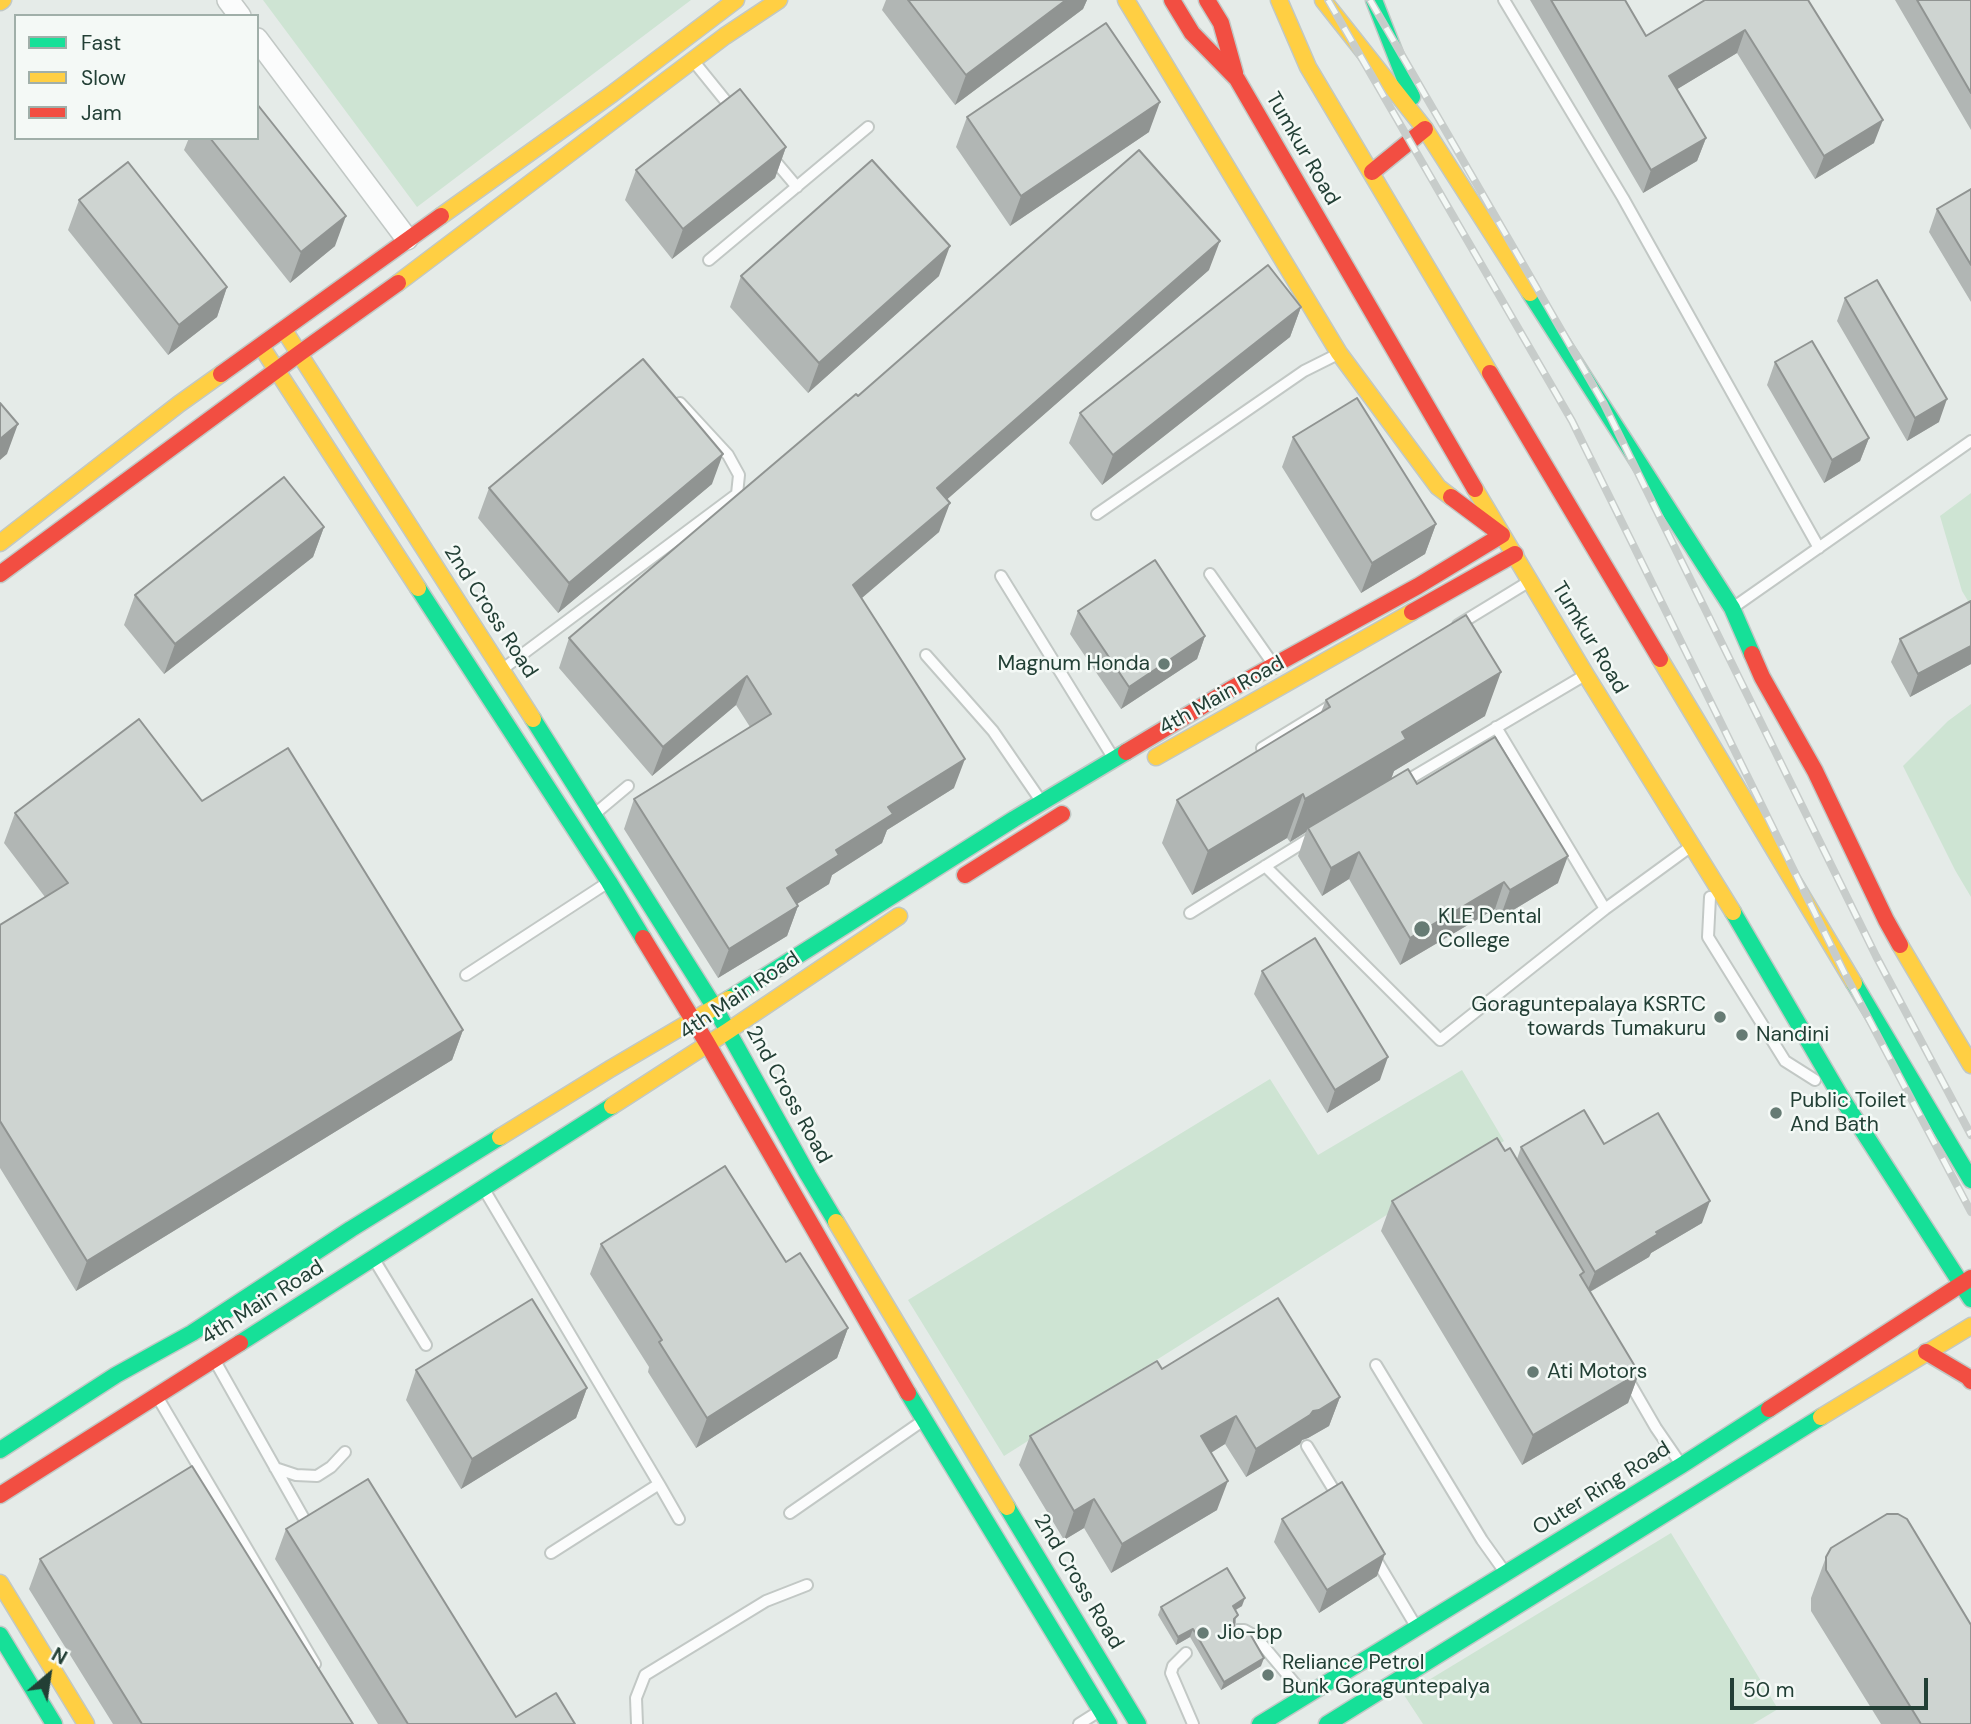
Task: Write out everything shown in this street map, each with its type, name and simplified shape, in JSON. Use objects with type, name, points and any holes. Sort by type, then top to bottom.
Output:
[{"type":"main road","points":[[0,543],[179,404],[612,94],[736,0]]},
{"type":"main road","points":[[0,574],[277,369],[425,264],[725,36],[779,0]]},
{"type":"main road","points":[[1126,0],[1339,353],[1438,487],[1502,535]]},
{"type":"main road","name":"Tumkur Road","points":[[1172,0],[1192,33],[1237,79],[1586,675],[1710,875],[1841,1097],[1967,1281],[1971,1299]]},
{"type":"main road","points":[[1207,0],[1221,23],[1237,79]]},
{"type":"main road","points":[[1279,0],[1308,66],[1971,1180]]},
{"type":"main road","points":[[1324,0],[1425,129],[1731,608],[1762,677],[1815,771],[1886,920],[1971,1065]]},
{"type":"main road","points":[[1374,0],[1425,129]]},
{"type":"main road","points":[[1274,29],[1308,66]]},
{"type":"main road","points":[[1372,172],[1425,129]]},
{"type":"main road","name":"2nd Cross Road","points":[[284,330],[715,1008],[815,1186],[1138,1724]]},
{"type":"main road","name":"2nd Cross Road","points":[[261,346],[609,882],[694,1020],[924,1421],[1105,1717]]},
{"type":"main road","name":"4th Main Road","points":[[0,1450],[116,1375],[192,1333],[351,1229],[610,1069],[715,1008],[1114,759],[1231,689],[1418,586],[1502,535]]},
{"type":"main road","name":"4th Main Road","points":[[1147,761],[1515,554]]},
{"type":"main road","points":[[947,886],[1079,803]]},
{"type":"main road","name":"4th Main Road","points":[[0,1495],[728,1031],[913,907]]},
{"type":"main road","name":"Outer Ring Road","points":[[1260,1724],[1682,1465],[1967,1281]]},
{"type":"main road","points":[[1327,1724],[1971,1326]]},
{"type":"main road","points":[[1926,1352],[1971,1381]]},
{"type":"main road","points":[[0,1583],[86,1724]]},
{"type":"main road","points":[[0,1635],[54,1724]]},
{"type":"street","points":[[259,42],[407,239]]},
{"type":"street","points":[[1361,1704],[1373,1724]]},
{"type":"lane","points":[[1504,0],[1623,198],[1819,548]]},
{"type":"lane","points":[[693,61],[745,124]]},
{"type":"lane","points":[[709,260],[868,127]]},
{"type":"lane","points":[[762,145],[797,187]]},
{"type":"lane","points":[[1097,514],[1304,371],[1339,353]]},
{"type":"lane","points":[[502,670],[737,494],[739,475],[728,455],[674,397]]},
{"type":"lane","points":[[1731,608],[1971,441]]},
{"type":"lane","points":[[1210,574],[1274,665]]},
{"type":"lane","points":[[1001,576],[1114,759]]},
{"type":"lane","points":[[1449,631],[1530,580]]},
{"type":"lane","points":[[926,655],[993,731],[1042,803]]},
{"type":"lane","points":[[1392,789],[1586,675]]},
{"type":"lane","points":[[1253,754],[1345,696]]},
{"type":"lane","points":[[1496,727],[1605,909]]},
{"type":"lane","points":[[594,814],[628,786]]},
{"type":"lane","points":[[1190,913],[1323,831]]},
{"type":"lane","points":[[1265,866],[1440,1040],[1605,909],[1691,846]]},
{"type":"lane","points":[[1710,875],[1708,937],[1785,1061],[1841,1097]]},
{"type":"lane","points":[[466,975],[609,882]]},
{"type":"lane","points":[[484,1188],[679,1519]]},
{"type":"lane","points":[[373,1258],[426,1345]]},
{"type":"lane","points":[[214,1359],[303,1517]]},
{"type":"lane","points":[[1376,1365],[1482,1540],[1506,1574]]},
{"type":"lane","points":[[1621,1368],[1656,1428],[1682,1465]]},
{"type":"lane","points":[[156,1395],[317,1668]]},
{"type":"lane","points":[[790,1513],[924,1421]]},
{"type":"lane","points":[[1307,1446],[1348,1514]]},
{"type":"lane","points":[[275,1468],[296,1475],[317,1476],[331,1467],[345,1452]]},
{"type":"lane","points":[[551,1553],[659,1484]]},
{"type":"lane","points":[[1369,1548],[1418,1629]]},
{"type":"lane","points":[[637,1724],[636,1698],[645,1675],[766,1601],[807,1585]]},
{"type":"lane","points":[[1238,1630],[1255,1636],[1306,1697]]},
{"type":"lane","points":[[1186,1653],[1173,1666],[1171,1673],[1193,1724]]},
{"type":"lane","points":[[1079,1724],[1105,1717]]},
{"type":"green space","points":[[263,0],[691,0],[417,207]]},
{"type":"green space","points":[[1971,493],[1971,606],[1962,591],[1940,516]]},
{"type":"green space","points":[[1971,704],[1971,897],[1903,766],[1948,721]]},
{"type":"green space","points":[[1462,1070],[1504,1141],[1004,1456],[908,1300],[1270,1079],[1318,1155]]},
{"type":"green space","points":[[1671,1533],[1778,1709],[1753,1724],[1423,1724],[1404,1695]]},
{"type":"building","points":[[908,0],[1066,0],[966,75]]},
{"type":"building","points":[[1551,0],[1625,0],[1646,36],[1705,0],[1808,0],[1883,120],[1824,156],[1745,30],[1669,76],[1706,138],[1651,170]]},
{"type":"building","points":[[1917,0],[1971,0],[1971,93]]},
{"type":"building","points":[[1106,23],[1160,102],[1021,196],[967,117]]},
{"type":"building","points":[[740,89],[786,147],[683,229],[636,170]]},
{"type":"building","points":[[259,107],[346,216],[301,252],[212,140],[259,140]]},
{"type":"building","points":[[1139,150],[1220,241],[937,488],[950,503],[853,585],[965,759],[888,807],[893,814],[836,850],[839,855],[787,888],[798,906],[729,949],[634,799],[771,714],[747,676],[663,747],[569,638],[856,394],[858,396]]},
{"type":"building","points":[[872,160],[950,246],[819,363],[741,276]]},
{"type":"building","points":[[128,162],[227,287],[179,325],[79,200]]},
{"type":"building","points":[[1971,189],[1971,265],[1937,209]]},
{"type":"building","points":[[1268,265],[1301,307],[1113,455],[1080,413]]},
{"type":"building","points":[[1877,280],[1947,399],[1915,418],[1845,298]]},
{"type":"building","points":[[1812,341],[1869,438],[1832,460],[1775,362]]},
{"type":"building","points":[[643,359],[723,454],[569,583],[489,488]]},
{"type":"building","points":[[1357,398],[1436,524],[1372,563],[1293,437]]},
{"type":"building","points":[[0,403],[18,424],[0,439]]},
{"type":"building","points":[[284,477],[324,527],[175,644],[135,595]]},
{"type":"building","points":[[1155,560],[1205,636],[1129,687],[1078,611]]},
{"type":"building","points":[[1971,601],[1971,646],[1918,674],[1900,639]]},
{"type":"building","points":[[1466,615],[1501,672],[1402,732],[1406,739],[1305,799],[1303,794],[1208,851],[1177,800],[1330,707],[1326,700]]},
{"type":"building","points":[[139,719],[202,801],[288,748],[463,1030],[87,1261],[0,1121],[0,925],[68,883],[15,813]]},
{"type":"building","points":[[1495,737],[1568,856],[1510,890],[1504,882],[1410,938],[1359,852],[1331,868],[1308,828],[1408,769],[1417,784]]},
{"type":"building","points":[[1315,938],[1388,1057],[1335,1090],[1262,971]]},
{"type":"building","points":[[1584,1110],[1604,1144],[1658,1113],[1710,1201],[1595,1272],[1521,1147]]},
{"type":"building","points":[[1497,1138],[1505,1151],[1510,1148],[1584,1272],[1580,1275],[1639,1373],[1533,1435],[1392,1201]]},
{"type":"building","points":[[725,1166],[786,1262],[800,1253],[848,1328],[707,1418],[659,1342],[662,1340],[601,1244]]},
{"type":"building","points":[[1278,1298],[1340,1397],[1313,1411],[1256,1449],[1236,1416],[1201,1436],[1228,1481],[1122,1544],[1094,1499],[1074,1511],[1030,1436],[1157,1361],[1162,1369]]},
{"type":"building","points":[[532,1299],[587,1388],[472,1459],[416,1370]]},
{"type":"building","points":[[192,1466],[353,1724],[142,1724],[40,1559]]},
{"type":"building","points":[[368,1479],[516,1717],[556,1693],[575,1724],[408,1724],[286,1529]]},
{"type":"building","points":[[1342,1482],[1385,1554],[1327,1590],[1282,1519]]},
{"type":"building","points":[[1887,1514],[1898,1514],[1907,1519],[1971,1625],[1971,1724],[1921,1724],[1826,1570],[1826,1557],[1831,1548]]},
{"type":"building","points":[[1227,1568],[1245,1598],[1233,1606],[1238,1615],[1234,1619],[1234,1626],[1249,1632],[1264,1658],[1224,1682],[1193,1629],[1178,1637],[1161,1607]]},
{"type":"railway","points":[[1328,0],[1572,421],[1844,972],[1971,1212]]},
{"type":"railway","points":[[1370,0],[1604,404],[1876,956],[1971,1135]]},
{"type":"traffic: fast","points":[[1374,0],[1412,97]]},
{"type":"traffic: fast","points":[[1530,293],[1732,608],[1752,654]]},
{"type":"traffic: fast","points":[[418,588],[643,938]]},
{"type":"traffic: fast","points":[[533,719],[715,1008],[836,1222]]},
{"type":"traffic: fast","points":[[729,999],[1014,819],[1126,752]]},
{"type":"traffic: fast","points":[[1733,912],[1841,1097],[1971,1299]]},
{"type":"traffic: fast","points":[[1854,983],[1971,1180]]},
{"type":"traffic: fast","points":[[240,1343],[612,1106]]},
{"type":"traffic: fast","points":[[0,1450],[116,1375],[192,1333],[351,1229],[500,1137]]},
{"type":"traffic: fast","points":[[908,1393],[1109,1724]]},
{"type":"traffic: fast","points":[[1260,1724],[1769,1409]]},
{"type":"traffic: fast","points":[[1327,1724],[1821,1417]]},
{"type":"traffic: fast","points":[[1007,1507],[1138,1724]]},
{"type":"traffic: fast","points":[[0,1635],[54,1724]]},
{"type":"traffic: slow","points":[[441,216],[612,94],[736,0]]},
{"type":"traffic: slow","points":[[398,283],[725,36],[779,0]]},
{"type":"traffic: slow","points":[[1126,0],[1339,353],[1438,487],[1451,497]]},
{"type":"traffic: slow","points":[[1279,0],[1308,67],[1490,373]]},
{"type":"traffic: slow","points":[[1323,0],[1425,129],[1530,293]]},
{"type":"traffic: slow","points":[[284,330],[533,719]]},
{"type":"traffic: slow","points":[[261,346],[418,588]]},
{"type":"traffic: slow","points":[[0,543],[221,374]]},
{"type":"traffic: slow","points":[[1475,489],[1733,912]]},
{"type":"traffic: slow","points":[[1156,757],[1412,612]]},
{"type":"traffic: slow","points":[[1660,659],[1854,983]]},
{"type":"traffic: slow","points":[[612,1106],[899,916]]},
{"type":"traffic: slow","points":[[1900,945],[1971,1065]]},
{"type":"traffic: slow","points":[[500,1137],[729,999]]},
{"type":"traffic: slow","points":[[836,1222],[1007,1507]]},
{"type":"traffic: slow","points":[[1821,1417],[1971,1326]]},
{"type":"traffic: slow","points":[[0,1583],[86,1724]]},
{"type":"traffic: jam","points":[[1172,0],[1192,33],[1237,79],[1475,489]]},
{"type":"traffic: jam","points":[[1207,0],[1221,23],[1235,73]]},
{"type":"traffic: jam","points":[[1372,172],[1425,129]]},
{"type":"traffic: jam","points":[[221,374],[441,216]]},
{"type":"traffic: jam","points":[[0,574],[398,283]]},
{"type":"traffic: jam","points":[[1490,373],[1660,659]]},
{"type":"traffic: jam","points":[[1126,752],[1231,689],[1418,586],[1502,535],[1451,497]]},
{"type":"traffic: jam","points":[[1412,612],[1515,554]]},
{"type":"traffic: jam","points":[[1752,654],[1815,771],[1900,945]]},
{"type":"traffic: jam","points":[[965,875],[1062,814]]},
{"type":"traffic: jam","points":[[643,938],[707,1043],[908,1393]]},
{"type":"traffic: jam","points":[[1769,1409],[1971,1278]]},
{"type":"traffic: jam","points":[[0,1495],[240,1343]]},
{"type":"traffic: jam","points":[[1926,1352],[1971,1381]]},
{"type":"place","name":"Magnum Honda","points":[[1164,664]]},
{"type":"place","name":"KLE Dental College","points":[[1422,929]]},
{"type":"place","name":"Goraguntepalaya KSRTC towards Tumakuru","points":[[1720,1017]]},
{"type":"place","name":"Nandini","points":[[1742,1035]]},
{"type":"place","name":"Public Toilet And Bath","points":[[1776,1113]]},
{"type":"place","name":"Ati Motors","points":[[1533,1372]]},
{"type":"place","name":"Jio-bp","points":[[1203,1633]]},
{"type":"place","name":"Reliance Petrol Bunk Goraguntepalya","points":[[1268,1675]]}]
